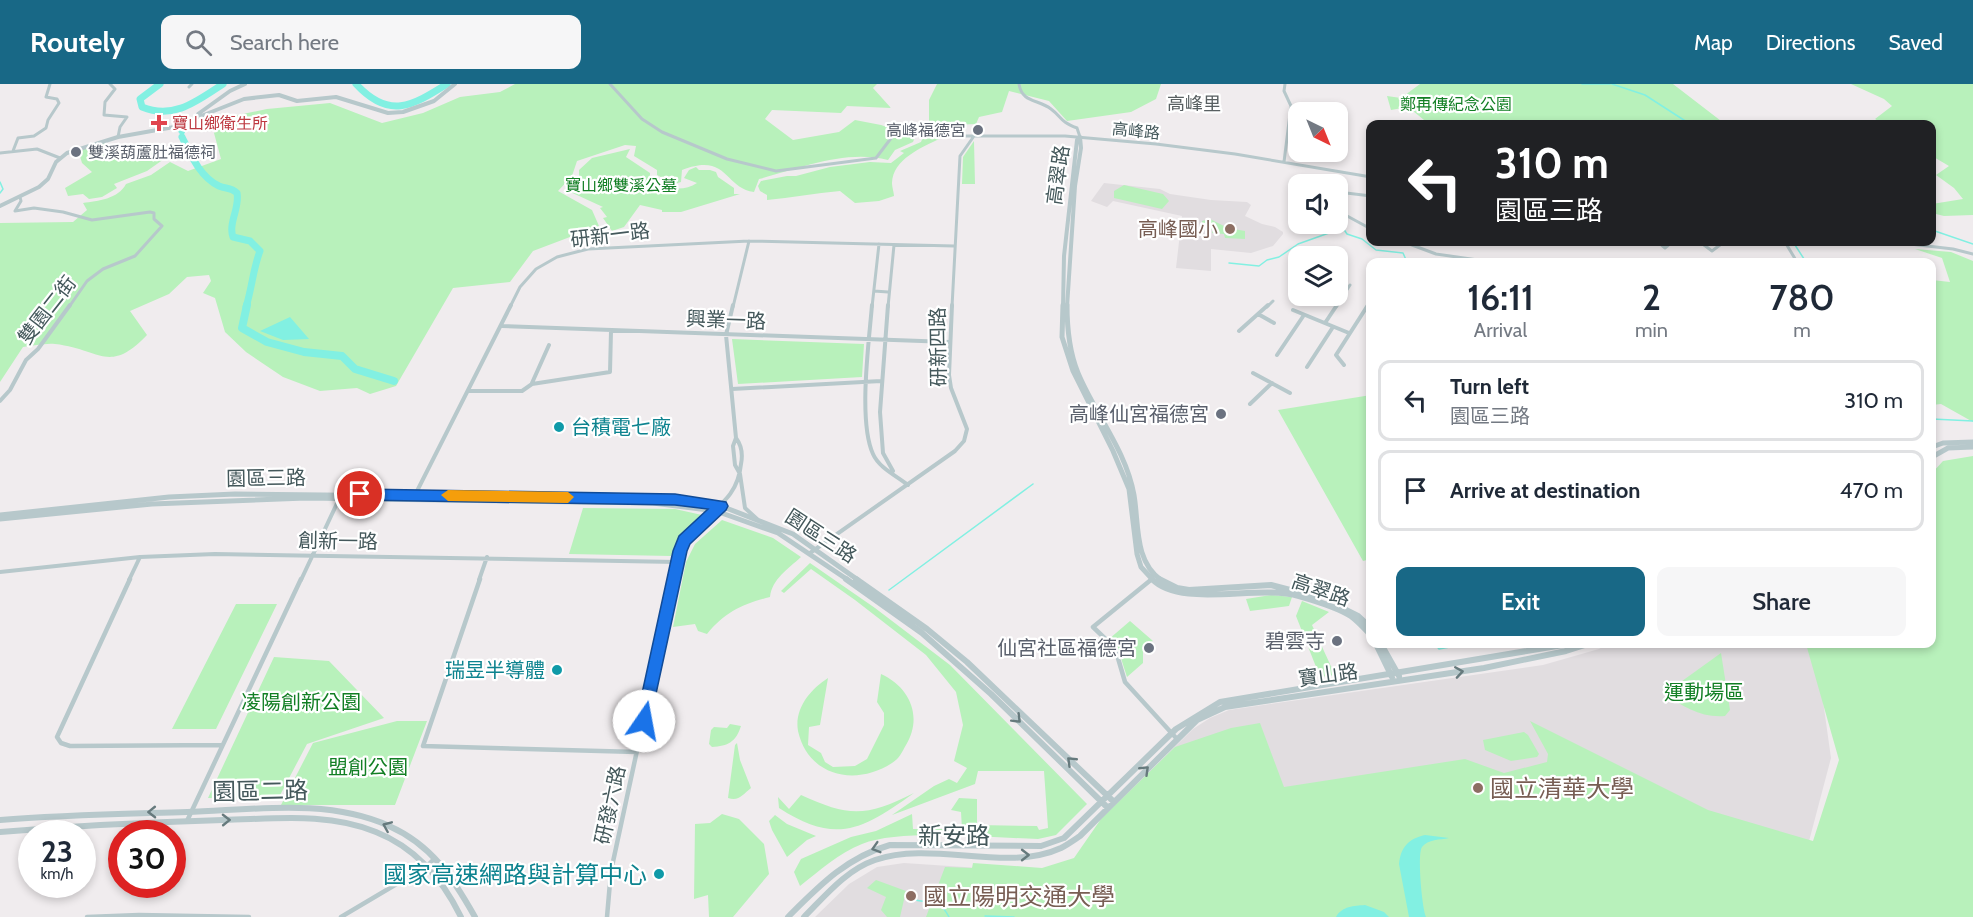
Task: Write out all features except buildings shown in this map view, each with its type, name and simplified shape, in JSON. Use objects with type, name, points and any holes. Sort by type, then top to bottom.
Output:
[{"type":"street","points":[[13,151],[18,138],[34,136],[46,128],[48,120],[59,103],[57,99],[46,97],[50,84]]},
{"type":"street","points":[[110,84],[115,89],[105,102],[104,115],[127,117],[120,127],[118,137]]},
{"type":"street","points":[[186,122],[230,91],[245,84]]},
{"type":"street","points":[[0,206],[20,197],[45,181],[60,158],[79,148],[118,137],[153,132],[186,122],[244,99],[279,95],[297,101],[336,97],[388,113],[404,112],[434,101],[455,84]]},
{"type":"street","name":"高峰路","points":[[610,84],[642,119],[662,132],[727,159],[776,171],[876,158],[898,129],[946,136],[1080,137],[1203,150],[1366,176]]},
{"type":"street","points":[[1019,84],[1019,90],[1025,98],[1050,108],[1062,123],[1077,128],[1080,137]]},
{"type":"street","points":[[1284,162],[1292,106],[1284,91],[1285,84]]},
{"type":"street","name":"研新四路","points":[[812,551],[955,451],[964,441],[967,429],[951,388],[950,342],[960,156],[974,136]]},
{"type":"street","name":"高翠路","points":[[1080,137],[1077,140],[1064,256],[1062,337],[1073,371],[1113,451],[1129,489],[1137,554],[1141,567],[1165,588],[1186,595],[1247,591],[1298,595],[1340,610],[1366,625]]},
{"type":"street","points":[[0,153],[37,149],[60,158]]},
{"type":"street","points":[[1348,193],[1366,196]]},
{"type":"street","name":"雙園二街","points":[[0,401],[10,390],[26,360],[38,349],[87,281],[103,269],[135,256],[162,226],[156,222],[154,213],[150,212],[92,220],[63,212],[34,208],[15,211],[21,201],[20,197]]},
{"type":"street","points":[[1348,217],[1366,227]]},
{"type":"street","points":[[740,474],[735,465],[736,438],[726,335],[749,241]]},
{"type":"street","name":"研新一路","points":[[414,497],[520,287],[536,269],[557,257],[588,249],[749,241],[954,246]]},
{"type":"street","points":[[879,244],[867,382],[868,443],[879,462],[908,485]]},
{"type":"street","points":[[894,245],[881,381],[883,453],[895,474]]},
{"type":"street","points":[[1415,246],[1437,254],[1464,258]]},
{"type":"street","points":[[1703,246],[1712,251],[1719,246]]},
{"type":"street","points":[[1936,246],[1973,254]]},
{"type":"street","points":[[1325,323],[1350,285]]},
{"type":"street","points":[[874,291],[888,292]]},
{"type":"street","points":[[1239,331],[1273,301]]},
{"type":"street","points":[[1344,366],[1336,355],[1366,308]]},
{"type":"street","points":[[1293,310],[1349,333]]},
{"type":"street","points":[[1258,314],[1274,323]]},
{"type":"street","points":[[1277,356],[1304,315]]},
{"type":"street","name":"興業一路","points":[[502,326],[950,342]]},
{"type":"street","points":[[1307,367],[1333,327]]},
{"type":"street","points":[[468,391],[522,391],[532,384],[610,372],[611,331]]},
{"type":"street","points":[[532,384],[549,345]]},
{"type":"street","points":[[1253,373],[1290,393]]},
{"type":"street","points":[[732,389],[881,381]]},
{"type":"street","points":[[1250,404],[1272,383]]},
{"type":"street","points":[[736,438],[741,443],[740,474],[745,508],[757,519]]},
{"type":"street","points":[[1936,446],[1943,443],[1973,442]]},
{"type":"street","points":[[1936,455],[1948,448],[1973,447]]},
{"type":"street","name":"研發六路","points":[[607,917],[611,871],[677,562],[684,540],[735,494],[740,474]]},
{"type":"street","points":[[187,821],[340,496]]},
{"type":"street","name":"園區三路","points":[[0,519],[152,504],[340,496]]},
{"type":"street","name":"園區三路","points":[[0,514],[169,497],[414,497],[653,503],[719,508],[783,528],[922,633],[958,663],[1104,805]]},
{"type":"street","name":"園區三路","points":[[719,508],[771,530],[812,551],[927,629],[967,662],[1113,801]]},
{"type":"street","name":"創新一路","points":[[0,572],[140,557],[313,555],[677,562]]},
{"type":"street","points":[[140,557],[57,737],[61,742],[70,746],[222,745]]},
{"type":"street","points":[[487,557],[423,746],[637,752]]},
{"type":"street","points":[[1153,578],[1093,627],[1115,648],[1125,682],[1177,739]]},
{"type":"street","points":[[1378,648],[1394,682]]},
{"type":"street","points":[[1383,648],[1401,681]]},
{"type":"street","name":"寶山路","points":[[1104,805],[1107,795],[1171,733],[1197,713],[1220,702],[1560,648]]},
{"type":"street","name":"寶山路","points":[[1104,805],[1113,801],[1197,720],[1225,707],[1401,681],[1561,648]]},
{"type":"street","name":"新安路","points":[[788,917],[839,868],[864,852],[890,845],[1041,846],[1052,843],[1074,830],[1104,805]]},
{"type":"street","name":"新安路","points":[[804,917],[854,870],[874,860],[913,854],[1031,855],[1053,853],[1071,844],[1104,805]]},
{"type":"street","name":"園區二路","points":[[0,820],[106,813],[297,808],[343,812],[399,831],[437,856],[459,886],[475,917]]},
{"type":"street","name":"園區二路","points":[[0,832],[187,821],[312,819],[338,821],[376,832],[400,844],[427,866],[448,891],[461,917]]},
{"type":"street","points":[[341,917],[427,866],[437,856]]},
{"type":"street","points":[[87,917],[139,915],[249,917]]},
{"type":"shaded area","name":"高峰國小","points":[[1104,183],[1160,189],[1170,194],[1211,200],[1247,202],[1251,205],[1245,216],[1275,227],[1283,234],[1273,246],[1251,253],[1211,249],[1211,271],[1176,268],[1182,216],[1113,201],[1107,207],[1091,201]]},
{"type":"shaded area","points":[[290,317],[309,339],[283,340],[260,331]]},
{"type":"shaded area","name":"國立清華大學","points":[[1816,648],[1831,758],[1803,864],[1101,819],[1193,729],[1229,710],[1543,665],[1599,649]]},
{"type":"shaded area","points":[[1425,835],[1449,838],[1431,841],[1422,847],[1421,881],[1426,917],[1409,917],[1399,864],[1400,858],[1406,845]]},
{"type":"shaded area","name":"國立陽明交通大學","points":[[904,863],[979,868],[1045,917],[815,917],[849,884],[877,867]]},
{"type":"shaded area","points":[[1365,905],[1384,912],[1389,917],[1336,917],[1345,909]]},
{"type":"green space","points":[[515,84],[877,84],[873,88],[891,108],[847,106],[841,113],[772,110],[765,119],[793,140],[839,132],[855,120],[881,125],[915,137],[913,142],[895,150],[888,160],[856,157],[823,161],[759,179],[754,192],[744,189],[717,168],[708,165],[682,170],[681,182],[674,184],[657,175],[657,170],[634,156],[636,146],[625,145],[577,161],[572,176],[558,191],[592,210],[599,226],[533,251],[510,282],[453,288],[396,386],[370,394],[357,388],[320,391],[283,377],[246,352],[225,332],[215,298],[203,293],[211,281],[209,275],[187,277],[169,294],[130,311],[147,335],[123,354],[113,357],[104,356],[55,344],[23,347],[0,382],[0,223],[73,222],[87,210],[83,203],[113,196],[126,184],[151,175],[170,162],[188,171],[221,159],[214,133],[228,117],[267,109],[330,103],[382,123],[423,113],[460,97],[500,92]]},
{"type":"green space","points":[[937,84],[1161,84],[1156,99],[1131,112],[1067,121],[1049,101],[1009,91],[1002,112],[979,117],[976,124],[953,125],[950,131],[934,129],[929,123],[929,100]]},
{"type":"green space","name":"鄭再傳紀念公園","points":[[1420,84],[1673,84],[1720,120],[1424,120],[1408,107],[1391,110],[1387,96],[1401,98]]},
{"type":"green space","points":[[1851,84],[1973,84],[1973,215],[1936,214],[1936,203],[1963,199],[1954,188],[1936,175],[1949,166],[1936,158],[1936,120],[1877,120],[1875,119],[1892,106],[1884,99]]},
{"type":"green space","points":[[925,132],[939,135],[939,139],[909,155],[897,167],[892,183],[894,196],[879,201],[855,203],[840,191],[767,200],[767,195],[760,191],[758,186],[761,181],[796,176],[830,167],[870,162],[891,163],[904,153],[900,151],[921,142]]},
{"type":"green space","points":[[974,141],[975,184],[962,184],[963,157]]},
{"type":"green space","points":[[105,143],[107,149],[103,158],[127,153],[127,157],[142,153],[144,156],[154,152],[163,153],[164,159],[147,171],[114,184],[117,188],[102,197],[89,199],[83,194],[68,196],[65,188],[92,172],[82,163],[79,153],[82,148]]},
{"type":"green space","name":"寶山鄉雙溪公墓","points":[[630,149],[626,157],[666,187],[679,189],[697,183],[684,178],[689,170],[696,167],[699,170],[716,172],[718,177],[734,188],[734,194],[740,194],[681,212],[662,212],[662,210],[640,205],[624,227],[612,231],[603,218],[607,217],[600,208],[603,207],[566,190],[566,186],[579,182],[579,170],[592,158]]},
{"type":"green space","points":[[1124,185],[1163,194],[1169,201],[1162,209],[1114,198],[1114,191]]},
{"type":"green space","points":[[1210,219],[1228,228],[1245,231],[1245,239],[1225,238],[1224,234],[1212,233],[1213,230],[1202,225],[1202,221]]},
{"type":"green space","points":[[1915,249],[1951,252],[1973,261],[1973,422],[1941,404],[1936,405],[1936,280],[1950,282],[1942,258]]},
{"type":"green space","points":[[732,339],[864,344],[862,377],[738,384]]},
{"type":"green space","points":[[1366,396],[1366,560],[1363,561],[1278,410]]},
{"type":"green space","points":[[1973,456],[1973,917],[926,917],[945,867],[972,868],[973,863],[1042,868],[1074,858],[1101,819],[1175,747],[1231,728],[1260,723],[1284,787],[1465,759],[1504,773],[1547,762],[1548,754],[1530,721],[1708,810],[1813,841],[1839,760],[1807,648],[1936,648],[1936,469],[1943,461]]},
{"type":"green space","points":[[583,508],[675,509],[702,515],[675,545],[671,556],[569,554]]},
{"type":"green space","points":[[722,520],[773,538],[801,557],[777,580],[770,597],[735,610],[707,634],[698,631],[695,624],[673,627],[686,562],[695,544]]},
{"type":"green space","points":[[810,563],[875,608],[950,665],[1087,804],[1056,835],[1038,839],[923,835],[879,839],[845,852],[800,886],[794,872],[801,859],[851,837],[876,831],[912,814],[913,829],[962,829],[961,812],[951,810],[959,798],[977,799],[977,825],[1037,826],[1039,830],[1048,828],[1044,771],[978,771],[975,784],[892,815],[934,786],[949,779],[957,783],[967,768],[954,761],[963,725],[956,692],[926,655],[811,569],[784,593],[781,591]]},
{"type":"green space","points":[[1271,595],[1292,597],[1289,606],[1250,611],[1246,599]]},
{"type":"green space","points":[[1302,601],[1329,612],[1312,625],[1335,675],[1320,677],[1296,616]]},
{"type":"green space","points":[[236,604],[277,604],[216,729],[172,729]]},
{"type":"green space","points":[[1130,621],[1153,641],[1143,645],[1143,663],[1127,677],[1117,646],[1109,639]]},
{"type":"green space","name":"運動場區","points":[[1721,653],[1730,710],[1725,716],[1700,713],[1664,694]]},
{"type":"green space","name":"凌陽創新公園","points":[[274,657],[329,661],[384,718],[307,744],[278,799],[208,798]]},
{"type":"green space","points":[[881,674],[900,687],[911,704],[913,724],[902,753],[892,763],[863,774],[835,773],[822,767],[803,746],[798,731],[797,723],[805,700],[828,678],[820,725],[809,727],[808,745],[821,753],[825,762],[833,767],[855,766],[867,759],[884,725],[884,713],[877,702]]},
{"type":"green space","name":"盟創公園","points":[[397,721],[427,721],[395,805],[281,805],[313,743]]},
{"type":"green space","points":[[730,724],[741,726],[737,736],[723,746],[712,747],[709,744],[711,730],[714,727],[727,728]]},
{"type":"green space","points":[[1524,732],[1539,754],[1537,757],[1511,761],[1485,750],[1483,740]]},
{"type":"green space","points":[[737,743],[740,760],[751,788],[741,797],[732,799],[728,798]]},
{"type":"green space","points":[[914,793],[863,824],[833,829],[799,819],[779,808],[778,797],[789,809],[801,795],[832,807],[858,811],[883,807]]},
{"type":"green space","points":[[722,814],[739,819],[764,844],[769,874],[733,917],[709,917],[708,895],[694,899],[695,824],[710,823]]},
{"type":"green space","points":[[775,815],[787,824],[816,836],[807,840],[787,857],[769,821]]},
{"type":"green space","points":[[876,880],[906,891],[900,917],[887,917],[881,910],[886,897],[867,888]]},
{"type":"waterway","points":[[160,84],[140,99],[142,107],[164,111],[175,110],[185,107],[223,84]]},
{"type":"waterway","points":[[356,84],[368,95],[390,106],[412,103],[447,84]]},
{"type":"waterway","points":[[1582,84],[1610,84]]},
{"type":"waterway","points":[[1612,84],[1645,95],[1684,120]]},
{"type":"waterway","points":[[182,137],[206,177],[219,186],[237,193],[232,226],[233,237],[250,241],[260,251],[246,307]]},
{"type":"waterway","points":[[0,182],[3,189],[0,193]]},
{"type":"waterway","points":[[1229,263],[1259,266],[1267,260],[1279,257],[1298,244],[1343,228],[1347,234],[1366,242]]},
{"type":"waterway","points":[[1936,231],[1973,244]]},
{"type":"waterway","points":[[1371,246],[1376,250],[1403,253],[1405,258]]},
{"type":"waterway","points":[[1796,246],[1803,258]]},
{"type":"waterway","points":[[247,305],[242,328],[267,342],[304,352],[342,356],[355,369],[394,381]]},
{"type":"waterway","points":[[1936,419],[1973,421]]},
{"type":"waterway","points":[[889,590],[1033,484]]},
{"type":"waterway","points":[[1438,648],[1444,648]]},
{"type":"waterway","points":[[906,897],[936,903],[945,910],[949,917]]},
{"type":"waterway","points":[[985,916],[1014,917]]},
{"type":"slow traffic","points":[[448,495],[568,497]]},
{"type":"place","name":"寶山鄉衛生所","points":[[159,123]]},
{"type":"place","name":"高峰福德宮","points":[[978,130]]},
{"type":"place","name":"雙溪葫蘆肚福德祠","points":[[76,152]]},
{"type":"place","name":"高峰國小","points":[[1230,229]]},
{"type":"place","name":"高峰仙宮福德宮","points":[[1221,414]]},
{"type":"place","name":"台積電七廠","points":[[559,427]]},
{"type":"place","name":"碧雲寺","points":[[1337,641]]},
{"type":"place","name":"仙宮社區福德宮","points":[[1149,648]]},
{"type":"place","name":"瑞昱半導體","points":[[557,670]]},
{"type":"place","name":"國立清華大學","points":[[1478,788]]},
{"type":"place","name":"國家高速網路與計算中心","points":[[659,874]]},
{"type":"place","name":"國立陽明交通大學","points":[[911,896]]},
{"type":"district","name":"高峰里","points":[[1194,104]]},
{"type":"route","points":[[360,494],[675,499],[721,506],[684,540],[680,551],[644,721]]}]
